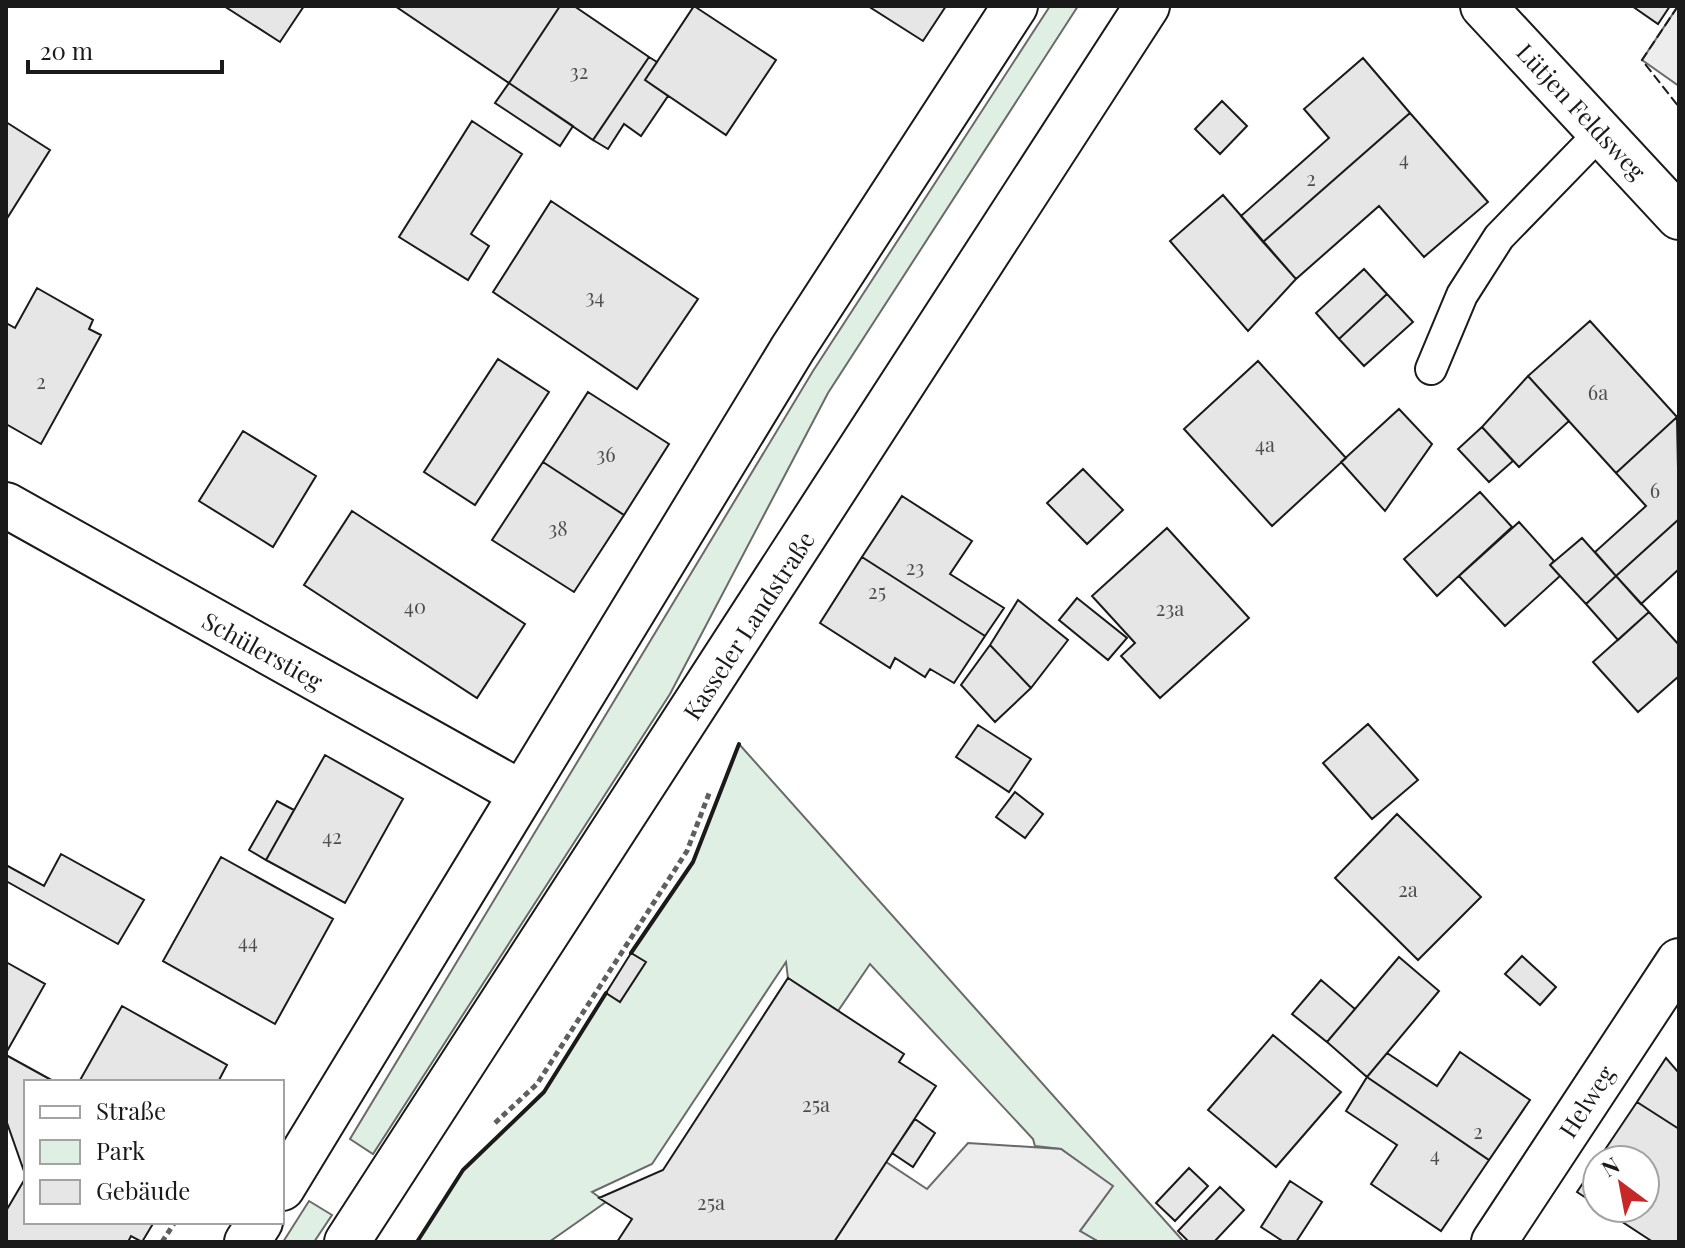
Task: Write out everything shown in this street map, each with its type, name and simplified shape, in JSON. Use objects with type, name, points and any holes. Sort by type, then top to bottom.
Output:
[{"type":"main road","points":[[284,1185],[793,348],[1015,6]]},
{"type":"main road","name":"Kasseler Landstraße","points":[[347,1242],[1147,6]]},
{"type":"main road","name":"Lütjen Feldsweg","points":[[1483,6],[1679,217]]},
{"type":"main road","name":"Schülerstieg","points":[[6,505],[521,793]]},
{"type":"main road","name":"Helweg","points":[[1494,1242],[1679,961]]},
{"type":"main road","points":[[247,1242],[259,1224]]},
{"type":"lane","points":[[1431,369],[1462,295],[1499,237],[1601,132]]},
{"type":"path","points":[[491,1127],[537,1084],[679,864],[714,780]]},
{"type":"path","points":[[162,1242],[174,1224]]},
{"type":"green space","points":[[1050,6],[1078,6],[828,393],[670,694],[373,1154],[350,1139],[813,371]]},
{"type":"green space","points":[[739,744],[1184,1242],[1099,1242],[1080,1231],[1112,1187],[1061,1149],[1035,1146],[1033,1139],[870,964],[838,1011],[788,978],[786,962],[652,1164],[592,1192],[606,1202],[549,1242],[417,1242],[463,1170],[544,1092],[606,993],[620,1001],[645,962],[631,953],[693,862]]},
{"type":"green space","points":[[309,1201],[332,1215],[314,1242],[283,1242]]},
{"type":"shaded area","points":[[1679,6],[1679,86],[1642,60]]},
{"type":"shaded area","points":[[968,1143],[1061,1149],[1113,1186],[1080,1231],[1099,1242],[834,1242],[886,1162],[927,1189]]},
{"type":"building","points":[[224,6],[304,6],[280,42]]},
{"type":"building","points":[[395,6],[560,6],[509,83]]},
{"type":"building","points":[[560,6],[574,6],[649,57],[593,140],[509,83]]},
{"type":"building","points":[[694,6],[776,60],[726,135],[645,80]]},
{"type":"building","points":[[868,6],[946,6],[923,41]]},
{"type":"building","points":[[1632,6],[1670,6],[1658,24]]},
{"type":"building","points":[[649,57],[657,62],[645,80],[668,96],[641,136],[624,124],[608,149],[593,140]]},
{"type":"building","points":[[1363,58],[1410,113],[1263,242],[1241,216],[1329,138],[1304,109]]},
{"type":"building","points":[[509,83],[573,126],[560,146],[495,103]]},
{"type":"building","points":[[1222,101],[1247,126],[1220,154],[1195,129]]},
{"type":"building","points":[[1410,113],[1488,202],[1424,257],[1379,206],[1296,279],[1263,242]]},
{"type":"building","points":[[472,121],[522,154],[471,234],[489,246],[468,280],[399,237]]},
{"type":"building","points":[[6,122],[50,150],[6,220]]},
{"type":"building","points":[[1223,195],[1296,279],[1248,331],[1170,241]]},
{"type":"building","points":[[551,201],[698,299],[637,389],[493,292]]},
{"type":"building","points":[[1364,269],[1387,294],[1339,339],[1316,313]]},
{"type":"building","points":[[37,288],[93,320],[89,329],[101,335],[41,444],[6,424],[6,323],[15,328]]},
{"type":"building","points":[[1387,294],[1413,322],[1364,366],[1339,339]]},
{"type":"building","points":[[1590,321],[1677,417],[1616,473],[1528,376]]},
{"type":"building","points":[[498,359],[549,392],[475,505],[424,472]]},
{"type":"building","points":[[1258,361],[1346,458],[1272,526],[1184,429]]},
{"type":"building","points":[[1528,376],[1569,421],[1519,467],[1482,427]]},
{"type":"building","points":[[588,392],[669,444],[624,515],[543,462]]},
{"type":"building","points":[[1399,409],[1432,444],[1385,511],[1341,462]]},
{"type":"building","points":[[1677,417],[1679,519],[1616,576],[1595,552],[1646,506],[1616,473]]},
{"type":"building","points":[[1482,427],[1513,461],[1489,482],[1458,449]]},
{"type":"building","points":[[243,431],[316,476],[273,547],[199,501]]},
{"type":"building","points":[[543,462],[624,515],[574,592],[492,540]]},
{"type":"building","points":[[1083,469],[1123,510],[1087,544],[1047,503]]},
{"type":"building","points":[[1480,492],[1512,527],[1437,596],[1404,559]]},
{"type":"building","points":[[902,496],[972,541],[950,574],[1004,608],[985,636],[862,557]]},
{"type":"building","points":[[352,511],[525,624],[477,698],[304,585]]},
{"type":"building","points":[[1679,519],[1679,569],[1641,604],[1616,576]]},
{"type":"building","points":[[1519,522],[1554,561],[1550,565],[1560,576],[1505,626],[1459,576]]},
{"type":"building","points":[[1167,528],[1249,618],[1160,698],[1121,656],[1135,643],[1092,596]]},
{"type":"building","points":[[1582,538],[1616,576],[1586,604],[1550,565]]},
{"type":"building","points":[[862,557],[985,636],[954,683],[930,669],[925,677],[895,658],[890,668],[820,623]]},
{"type":"building","points":[[1616,576],[1649,612],[1618,640],[1586,604]]},
{"type":"building","points":[[1077,598],[1127,638],[1108,660],[1059,620]]},
{"type":"building","points":[[1018,600],[1068,640],[1031,688],[990,645]]},
{"type":"building","points":[[1649,612],[1679,645],[1679,676],[1638,712],[1593,662]]},
{"type":"building","points":[[990,645],[1031,688],[995,722],[961,685]]},
{"type":"building","points":[[1368,724],[1418,780],[1372,819],[1323,763]]},
{"type":"building","points":[[978,725],[1031,759],[1009,792],[956,757]]},
{"type":"building","points":[[325,755],[403,799],[345,903],[266,860]]},
{"type":"building","points":[[1015,792],[1043,814],[1025,838],[996,817]]},
{"type":"building","points":[[277,801],[294,810],[266,860],[249,850]]},
{"type":"building","points":[[1397,814],[1481,897],[1418,960],[1335,878]]},
{"type":"building","points":[[61,854],[144,900],[118,944],[6,881],[6,865],[44,886]]},
{"type":"building","points":[[221,857],[333,919],[275,1024],[163,961]]},
{"type":"building","points":[[631,953],[646,962],[620,1002],[606,993]]},
{"type":"building","points":[[1522,956],[1556,987],[1540,1005],[1505,974]]},
{"type":"building","points":[[1399,957],[1439,991],[1367,1077],[1327,1042]]},
{"type":"building","points":[[6,962],[45,984],[6,1053]]},
{"type":"building","points":[[788,978],[904,1054],[899,1062],[936,1086],[834,1242],[617,1242],[632,1219],[599,1198],[663,1170]]},
{"type":"building","points":[[1321,980],[1355,1009],[1327,1042],[1292,1014]]},
{"type":"building","points":[[122,1006],[227,1065],[219,1080],[80,1080]]},
{"type":"building","points":[[1273,1035],[1341,1092],[1276,1167],[1208,1110]]},
{"type":"building","points":[[1460,1052],[1530,1100],[1489,1160],[1367,1077],[1387,1053],[1437,1086]]},
{"type":"building","points":[[6,1055],[51,1080],[24,1080],[24,1171],[6,1120]]},
{"type":"building","points":[[1666,1058],[1679,1073],[1679,1129],[1637,1102]]},
{"type":"building","points":[[1367,1077],[1489,1160],[1441,1231],[1371,1184],[1397,1145],[1346,1111]]},
{"type":"building","points":[[1637,1102],[1679,1129],[1679,1242],[1653,1242],[1625,1224],[1661,1224],[1661,1144],[1609,1144]]},
{"type":"building","points":[[915,1119],[935,1133],[913,1167],[892,1153]]},
{"type":"building","points":[[1189,1168],[1208,1186],[1175,1221],[1156,1203]]},
{"type":"building","points":[[24,1180],[24,1224],[153,1224],[142,1242],[131,1236],[128,1242],[6,1242],[6,1211]]},
{"type":"building","points":[[1290,1181],[1322,1202],[1296,1242],[1284,1242],[1261,1227]]},
{"type":"building","points":[[1220,1187],[1244,1210],[1214,1242],[1189,1242],[1178,1231]]},
{"type":"fence","points":[[1678,6],[1642,60],[1679,107]]},
{"type":"wall","points":[[631,953],[693,862],[739,744]]},
{"type":"wall","points":[[417,1242],[463,1170],[544,1092],[606,993]]}]
